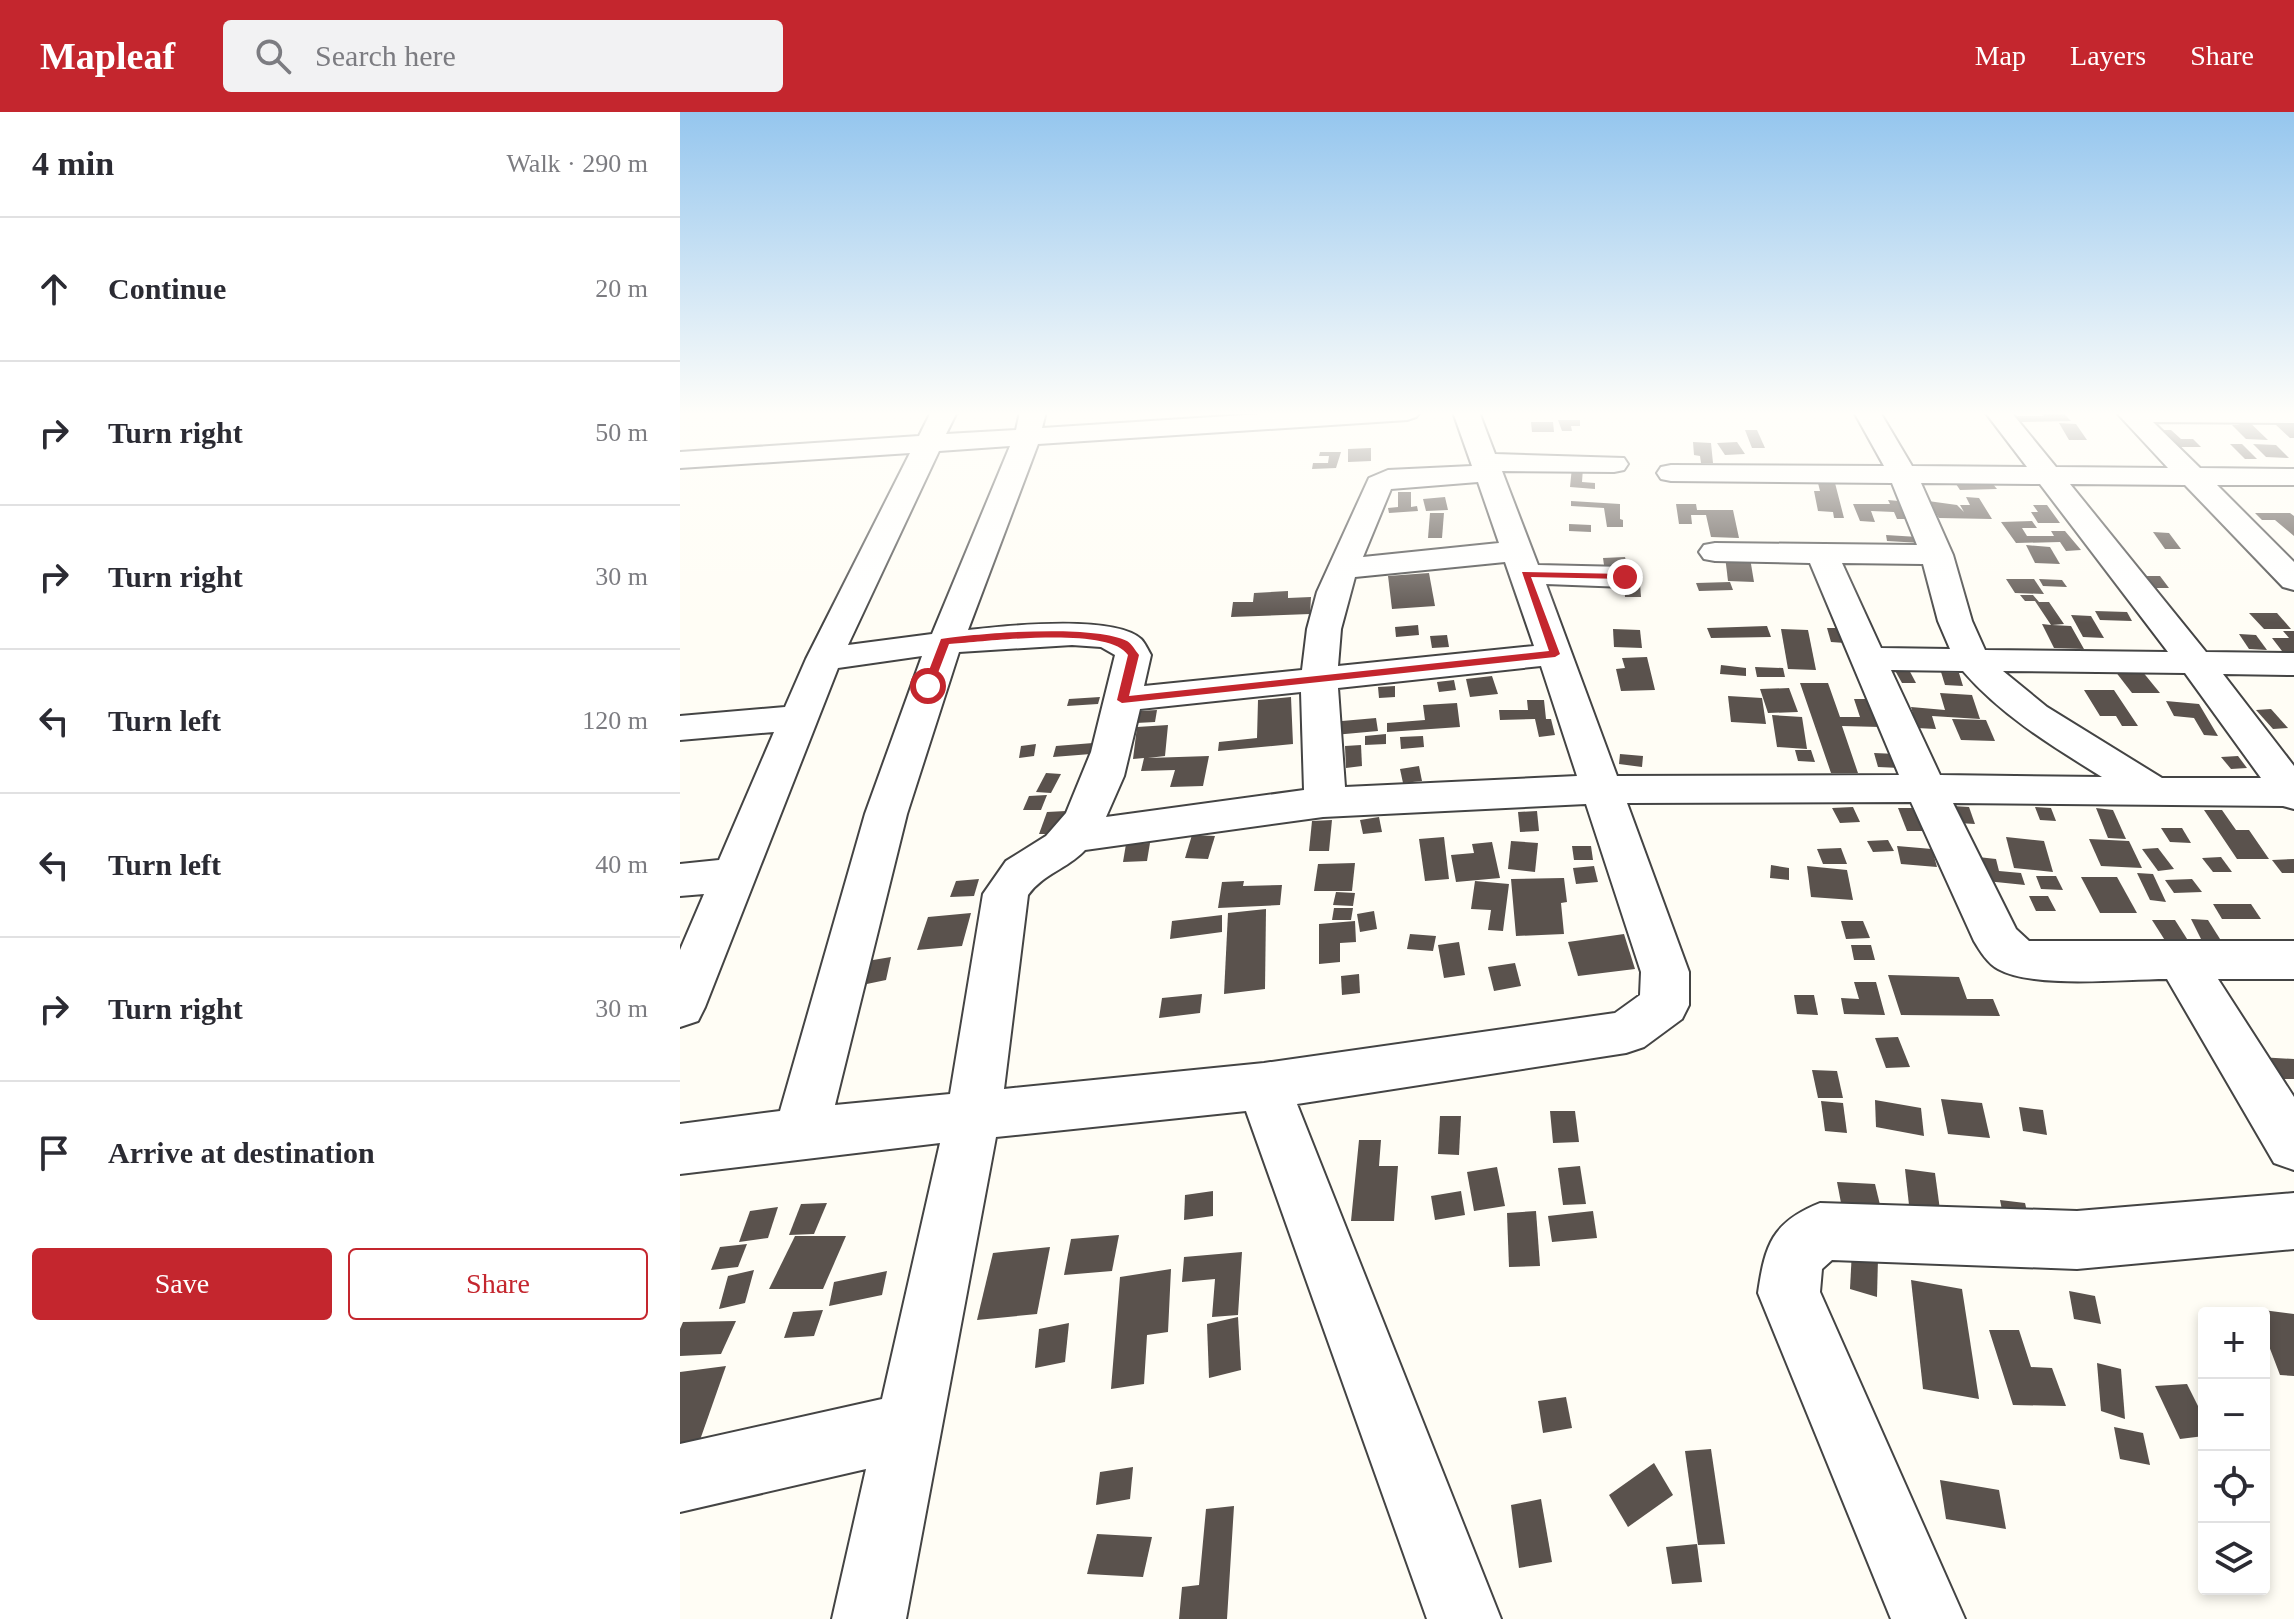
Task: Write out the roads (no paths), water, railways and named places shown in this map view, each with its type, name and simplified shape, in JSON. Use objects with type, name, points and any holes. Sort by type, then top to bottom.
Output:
[{"type":"street","points":[[680,1007],[824,659],[909,482]]},
{"type":"street","points":[[801,1133],[886,814],[945,641],[1007,482]]},
{"type":"street","points":[[1325,803],[1320,679],[1324,629],[1331,600],[1380,482]]},
{"type":"street","points":[[680,1149],[801,1133],[1264,1086],[1626,1032],[1664,1005],[1665,972],[1492,482]]},
{"type":"street","points":[[1908,482],[1937,555],[1955,624],[1974,661],[1986,676],[2016,702],[2157,793]]},
{"type":"street","points":[[2054,482],[2293,793]]},
{"type":"street","points":[[2200,482],[2282,556],[2294,580]]},
{"type":"street","points":[[1715,552],[1937,555]]},
{"type":"street","points":[[1822,553],[1925,788],[1998,941],[2014,956],[2034,961],[2294,960]]},
{"type":"street","points":[[1344,569],[1521,562],[1625,577]]},
{"type":"street","points":[[824,659],[945,641],[1059,635],[1109,639],[1126,644],[1133,655],[1101,784],[1072,837],[1056,853],[1033,863],[1018,875],[1006,894],[973,1116],[869,1619]]},
{"type":"street","points":[[1122,700],[1555,654]]},
{"type":"street","points":[[1868,659],[2294,664]]},
{"type":"street","points":[[680,728],[800,718]]},
{"type":"street","points":[[1072,837],[1325,803],[1600,788],[2293,793]]},
{"type":"street","points":[[680,880],[734,875]]},
{"type":"street","points":[[2180,960],[2294,1145]]},
{"type":"street","points":[[1264,1086],[1464,1619]]},
{"type":"street","points":[[1928,1619],[1789,1293],[1793,1256],[1820,1231],[2077,1240],[2294,1221]]},
{"type":"street","points":[[680,1478],[909,1426]]}]
